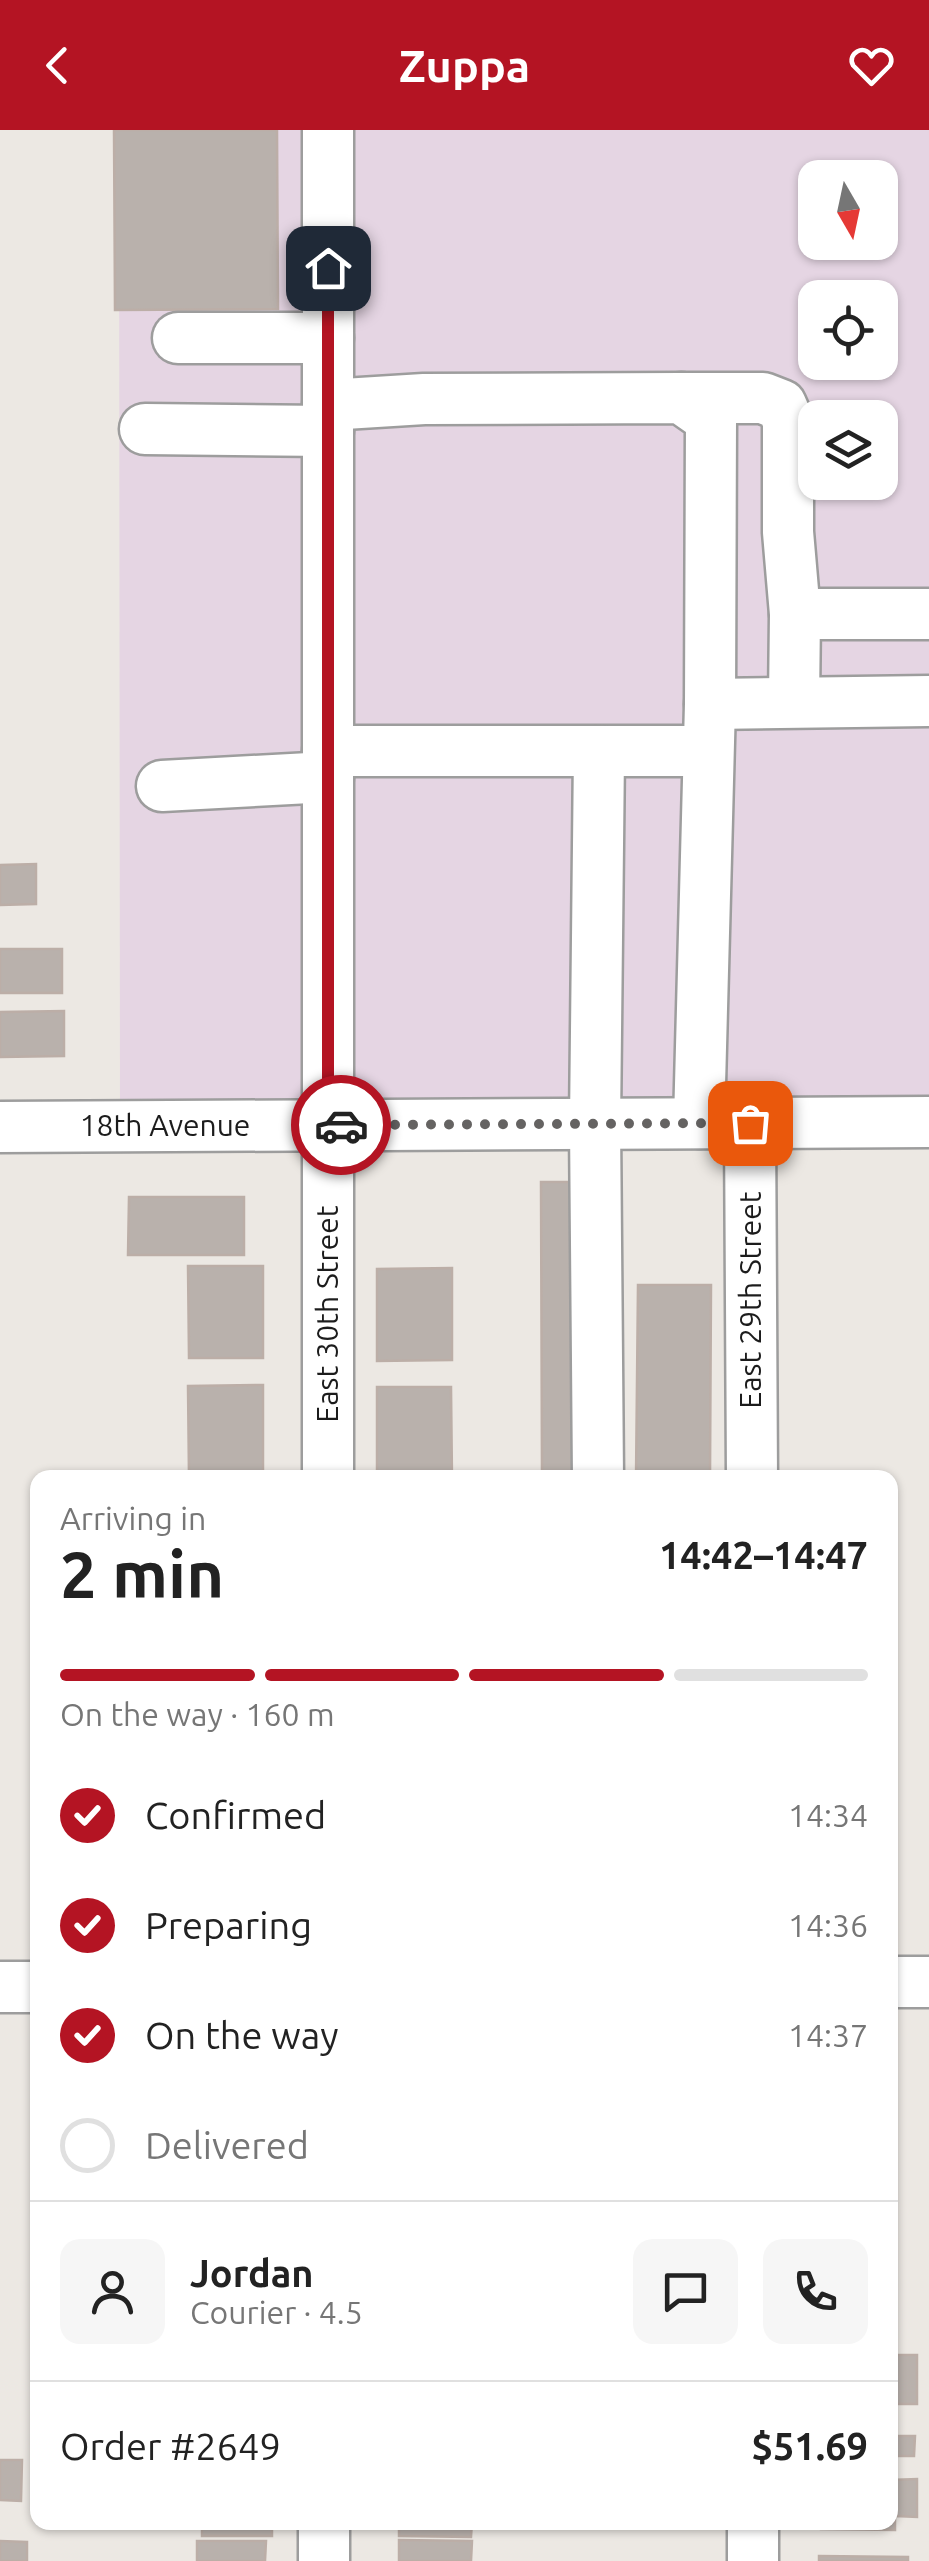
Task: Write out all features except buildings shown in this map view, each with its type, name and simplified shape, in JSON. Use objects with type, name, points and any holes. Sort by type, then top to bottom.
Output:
[{"type":"street","name":"East 30th Street","points":[[328,130],[328,1470]]},
{"type":"street","points":[[178,338],[328,338]]},
{"type":"street","points":[[681,398],[710,419],[699,1123]]},
{"type":"street","points":[[145,429],[328,418],[424,399],[763,398],[781,405],[788,421],[794,702]]},
{"type":"street","points":[[794,614],[929,614]]},
{"type":"street","points":[[162,786],[328,764],[599,752],[708,728],[794,702],[929,701]]},
{"type":"street","points":[[598,1470],[594,1124],[599,752]]},
{"type":"street","name":"18th Avenue","points":[[0,1127],[929,1122]]},
{"type":"street","name":"East 29th Street","points":[[750,1123],[752,1470]]},
{"type":"street","points":[[898,1982],[929,1982]]},
{"type":"street","points":[[0,1987],[30,1987]]},
{"type":"street","points":[[324,2530],[324,2561]]},
{"type":"street","points":[[753,2530],[753,2561]]},
{"type":"shaded area","points":[[119,130],[929,130],[929,1120],[120,1119]]},
{"type":"way so far","points":[[341,1125],[750,1123]]},
{"type":"route","points":[[328,268],[328,1126],[341,1125]]}]
